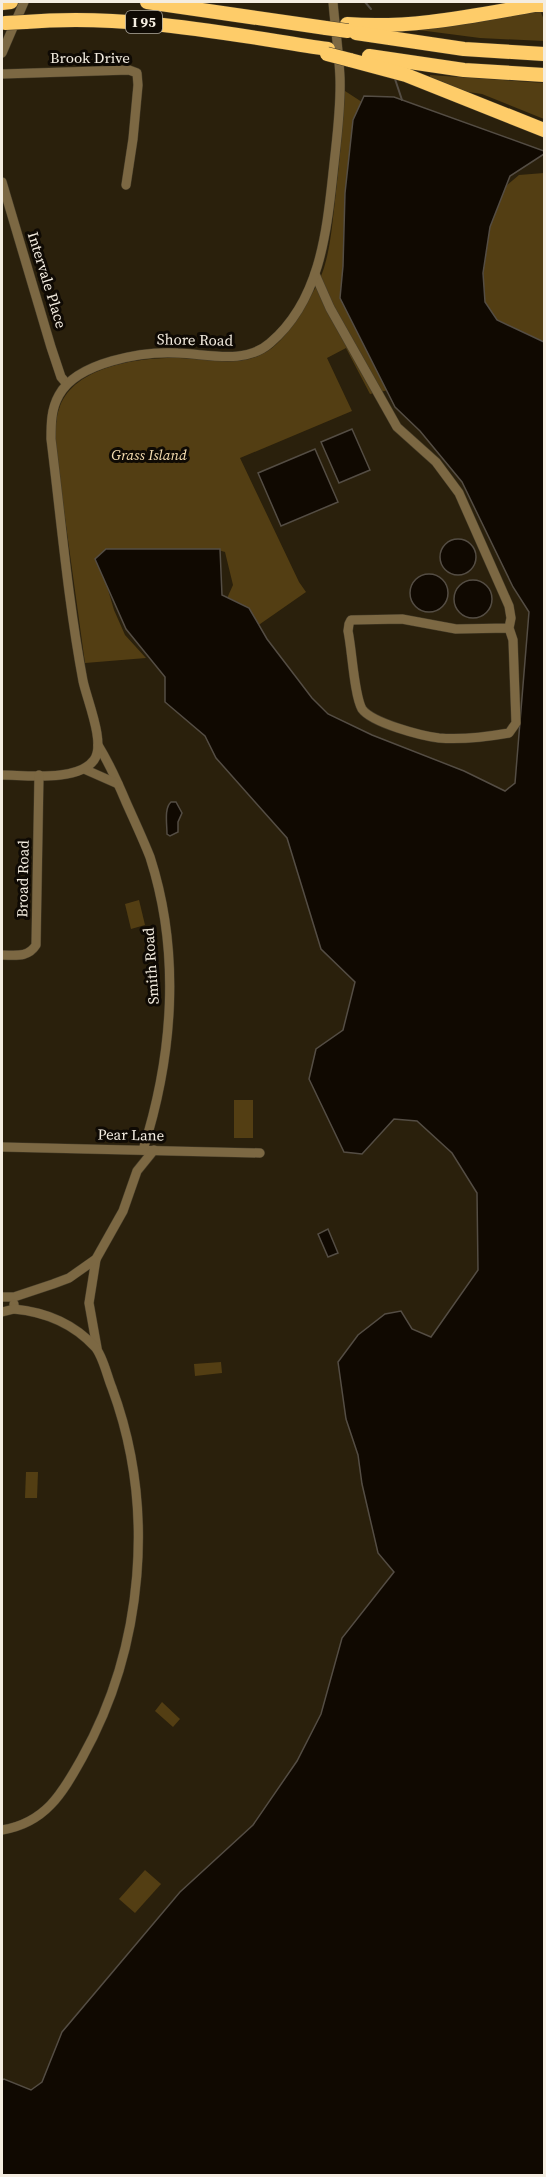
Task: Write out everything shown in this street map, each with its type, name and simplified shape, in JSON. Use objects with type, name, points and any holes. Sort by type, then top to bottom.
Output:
[{"type":"highway","points":[[2,3],[11,2]]},
{"type":"highway","name":"I 95","points":[[147,2],[347,28]]},
{"type":"highway","points":[[466,17],[517,2]]},
{"type":"highway","points":[[347,28],[401,26],[544,5]]},
{"type":"highway","name":"I 95","points":[[3,24],[67,20],[135,22],[261,39],[350,56],[465,70],[544,75]]},
{"type":"highway","points":[[347,28],[472,50],[544,54]]},
{"type":"highway","points":[[350,56],[406,75],[544,130]]},
{"type":"street","points":[[2,53],[24,2]]},
{"type":"street","name":"Shore Road","points":[[67,384],[85,371],[129,358],[175,353],[224,357],[246,355],[257,352],[268,345],[286,326],[302,302],[315,274],[328,223],[340,109],[340,76],[333,4]]},
{"type":"street","name":"Brook Drive","points":[[2,74],[129,70],[137,73],[133,139],[126,185]]},
{"type":"street","name":"Intervale Place","points":[[2,182],[51,347],[61,377],[67,384]]},
{"type":"street","points":[[315,274],[330,308],[397,427],[436,462],[459,493],[509,606],[511,618],[509,628],[513,640],[516,723],[509,733],[482,737],[439,738],[380,723],[363,709],[356,685],[348,631],[351,620],[402,619],[456,629],[509,628]]},
{"type":"street","points":[[2,775],[71,773],[84,769],[96,758],[98,745],[80,666],[51,439],[54,408],[67,384]]},
{"type":"street","name":"Smith Road","points":[[98,745],[108,761],[150,857],[159,893],[169,957],[170,1007],[165,1063],[155,1112],[143,1150]]},
{"type":"street","points":[[84,769],[118,784]]},
{"type":"street","name":"Broad Road","points":[[2,955],[26,955],[36,945],[39,775]]},
{"type":"street","name":"Pear Lane","points":[[2,1147],[260,1153]]},
{"type":"street","points":[[2,1830],[22,1826],[37,1818],[57,1798],[72,1777],[91,1743],[104,1711],[124,1651],[133,1612],[138,1550],[135,1477],[124,1426],[97,1348],[89,1303],[96,1259],[123,1211],[137,1171],[154,1150]]},
{"type":"street","points":[[2,1297],[31,1293],[69,1278],[96,1259]]},
{"type":"street","points":[[14,1297],[15,1309]]},
{"type":"street","points":[[2,1312],[15,1309],[31,1311],[58,1319],[74,1328],[97,1348]]},
{"type":"green space","points":[[540,10],[544,20],[544,41],[480,38],[411,29]]},
{"type":"green space","points":[[430,75],[544,83],[544,119],[482,94],[461,91],[430,79]]},
{"type":"green space","name":"Grass Island","points":[[345,91],[365,104],[389,390],[370,394],[346,348],[327,358],[352,411],[240,458],[299,582],[306,592],[253,629],[224,605],[233,585],[225,552],[215,549],[101,566],[114,610],[125,635],[146,658],[85,663],[57,460],[56,426],[60,406],[68,392],[80,381],[111,366],[164,358],[239,361],[261,354],[281,340],[315,289],[326,262],[333,220]]},
{"type":"green space","points":[[544,173],[544,343],[497,320],[485,302],[483,273],[490,227],[506,186],[519,175]]},
{"type":"green space","points":[[139,900],[145,925],[131,929],[125,904]]},
{"type":"green space","points":[[234,1100],[253,1100],[253,1138],[234,1138]]},
{"type":"green space","points":[[221,1362],[222,1373],[195,1376],[194,1364]]},
{"type":"green space","points":[[26,1472],[38,1472],[37,1498],[25,1498]]},
{"type":"green space","points":[[162,1702],[180,1719],[173,1727],[155,1711]]},
{"type":"green space","points":[[145,1870],[161,1884],[135,1913],[119,1899]]},
{"type":"shaded area","points":[[364,96],[394,97],[544,151],[544,154],[510,176],[490,227],[483,273],[485,302],[497,320],[544,342],[544,2175],[2,2176],[2,2080],[31,2090],[42,2082],[62,2032],[180,1892],[253,1825],[297,1761],[321,1714],[342,1638],[394,1572],[378,1553],[362,1484],[358,1455],[346,1419],[338,1362],[358,1335],[385,1314],[401,1311],[412,1329],[431,1337],[478,1270],[477,1193],[452,1153],[417,1121],[394,1119],[362,1154],[344,1152],[309,1079],[316,1049],[343,1030],[355,982],[321,949],[287,838],[216,758],[205,736],[165,702],[165,677],[126,629],[95,559],[106,549],[220,549],[222,595],[249,608],[267,639],[312,698],[328,714],[372,735],[464,771],[505,791],[515,783],[529,612],[513,587],[462,482],[420,431],[395,407],[340,298],[345,193],[353,120]]},
{"type":"shaded area","points":[[352,429],[370,470],[339,483],[321,442]]},
{"type":"shaded area","points":[[315,449],[338,502],[281,526],[258,473]]},
{"type":"shaded area","points":[[458,539],[471,544],[476,557],[471,570],[458,575],[445,570],[440,557],[445,544]]},
{"type":"shaded area","points":[[429,574],[442,580],[448,593],[442,606],[429,612],[416,606],[410,593],[416,580]]},
{"type":"shaded area","points":[[473,580],[486,586],[492,599],[486,612],[473,618],[460,612],[454,599],[460,586]]},
{"type":"shaded area","points":[[171,802],[176,802],[182,813],[178,822],[178,832],[170,836],[167,834],[166,816]]},
{"type":"shaded area","points":[[328,1229],[338,1253],[328,1257],[318,1234]]},
{"type":"waterway","points":[[365,2],[371,9]]},
{"type":"waterway","points":[[395,79],[402,100]]}]
